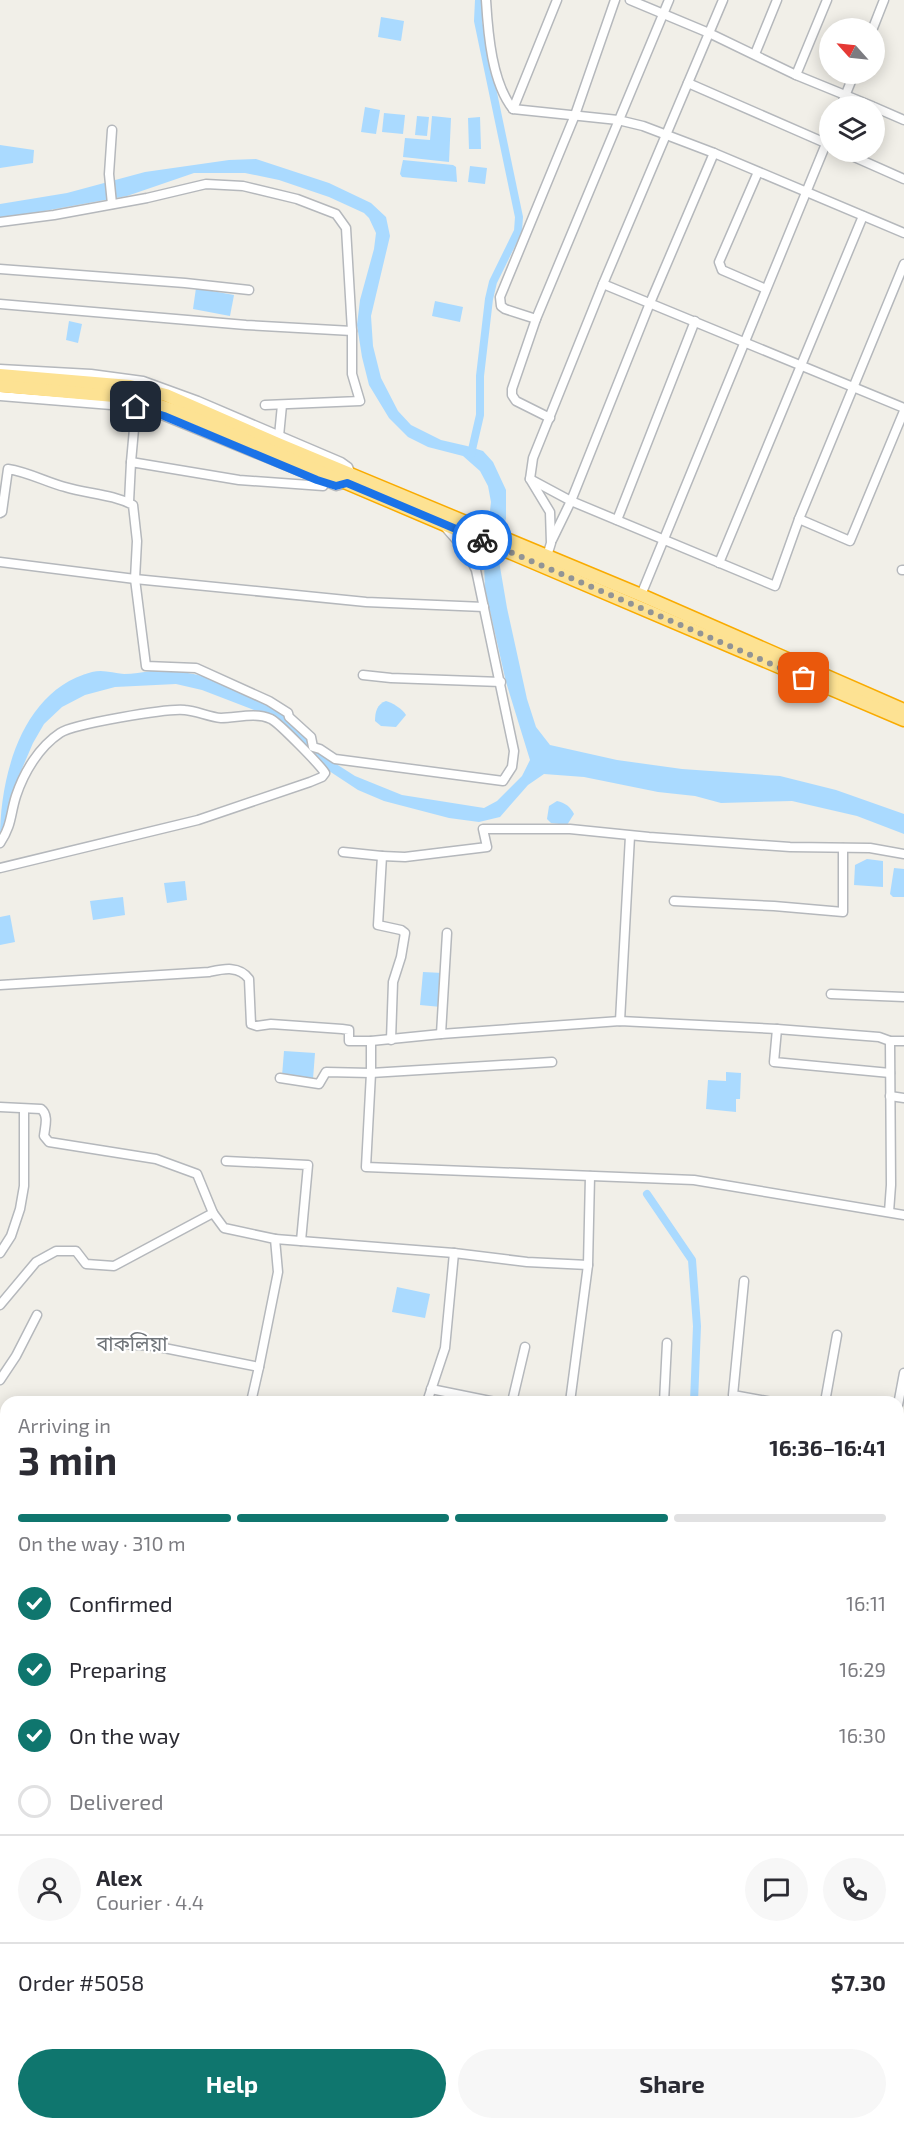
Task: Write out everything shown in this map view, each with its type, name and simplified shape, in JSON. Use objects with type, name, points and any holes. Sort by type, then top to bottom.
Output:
[{"type":"highway","points":[[0,375],[130,386],[166,395],[247,426],[345,481],[439,521],[461,525]]},
{"type":"highway","points":[[0,386],[137,398],[232,439],[461,525],[637,605],[904,710]]},
{"type":"highway","points":[[525,553],[547,556],[641,595],[904,720]]},
{"type":"street","points":[[486,0],[487,20],[498,80],[505,99],[513,109],[618,120],[667,134],[904,233]]},
{"type":"street","points":[[513,109],[557,0]]},
{"type":"street","points":[[536,320],[504,309],[501,306],[500,297],[575,115],[615,0]]},
{"type":"street","points":[[630,0],[845,95],[850,84]]},
{"type":"street","points":[[550,418],[516,401],[512,395],[512,389],[536,320],[669,0]]},
{"type":"street","points":[[551,543],[550,512],[530,479],[533,458],[603,284],[723,0]]},
{"type":"street","points":[[755,54],[777,0]]},
{"type":"street","points":[[796,75],[827,0]]},
{"type":"street","points":[[877,18],[884,0]]},
{"type":"street","points":[[688,83],[819,140]]},
{"type":"street","points":[[885,111],[903,116]]},
{"type":"street","points":[[111,202],[112,130]]},
{"type":"street","points":[[547,556],[714,153]]},
{"type":"street","points":[[641,595],[744,341],[820,162]]},
{"type":"street","points":[[866,162],[904,178]]},
{"type":"street","points":[[758,172],[719,262],[722,270],[766,289]]},
{"type":"street","points":[[0,222],[54,215],[206,184],[243,186],[286,196],[336,214],[346,228],[352,374],[360,401],[265,405]]},
{"type":"street","points":[[719,563],[863,216]]},
{"type":"street","points":[[530,479],[571,501],[775,586],[799,519],[904,264]]},
{"type":"street","points":[[0,269],[249,290]]},
{"type":"street","points":[[603,284],[904,409],[850,541],[799,519]]},
{"type":"street","points":[[0,304],[246,325],[352,331]]},
{"type":"street","points":[[617,520],[695,321]]},
{"type":"street","points":[[0,369],[91,374],[143,381],[229,418]]},
{"type":"street","points":[[0,396],[136,407],[198,425]]},
{"type":"street","points":[[279,436],[282,405]]},
{"type":"street","points":[[129,502],[136,407]]},
{"type":"street","points":[[131,462],[239,480],[345,481],[348,467],[341,462],[279,436],[247,426]]},
{"type":"street","points":[[0,513],[2,512],[4,468],[24,471],[65,487],[121,498],[129,502],[133,505],[137,541],[135,579],[146,666],[196,668],[269,701],[288,713],[289,717],[311,737],[314,747],[335,759],[503,781],[512,766],[514,751],[476,570],[468,552],[439,521]]},
{"type":"street","points":[[0,562],[135,579],[366,602],[484,607]]},
{"type":"street","points":[[363,675],[501,682]]},
{"type":"street","points":[[0,843],[9,828],[16,797],[35,758],[60,732],[76,727],[166,710],[185,710],[220,718],[258,716],[272,720],[285,731],[325,773],[322,777],[310,782],[198,820],[0,868]]},
{"type":"street","points":[[343,852],[405,857],[487,847],[483,829],[570,829],[630,836],[790,847],[870,848],[904,854]]},
{"type":"street","points":[[620,1022],[630,836]]},
{"type":"street","points":[[674,902],[774,906],[843,912],[843,848]]},
{"type":"street","points":[[382,856],[378,925],[405,933],[401,957],[393,982],[391,1040]]},
{"type":"street","points":[[441,1034],[447,933]]},
{"type":"street","points":[[0,985],[209,972],[229,968],[246,974],[249,979],[250,1024],[349,1030],[349,1041],[391,1040],[441,1034],[620,1022],[777,1029],[904,1041]]},
{"type":"street","points":[[831,993],[904,997]]},
{"type":"street","points":[[777,1029],[774,1062],[890,1073]]},
{"type":"street","points":[[371,1041],[366,1167],[694,1180],[904,1215]]},
{"type":"street","points":[[889,1212],[891,1185],[890,1041]]},
{"type":"street","points":[[280,1078],[319,1084],[326,1072],[371,1073],[552,1062]]},
{"type":"street","points":[[890,1096],[904,1098]]},
{"type":"street","points":[[0,1107],[45,1111],[44,1136],[49,1142],[156,1159],[197,1174],[213,1213],[224,1228],[274,1239],[454,1253],[527,1262],[588,1265]]},
{"type":"street","points":[[0,1253],[11,1236],[21,1209],[24,1186],[24,1109]]},
{"type":"street","points":[[226,1161],[308,1165],[300,1241]]},
{"type":"street","points":[[571,1396],[588,1265],[590,1176]]},
{"type":"street","points":[[0,1305],[36,1262],[56,1251],[76,1251],[86,1264],[114,1266],[213,1213]]},
{"type":"street","points":[[252,1396],[278,1272],[274,1239]]},
{"type":"street","points":[[429,1396],[445,1348],[454,1253]]},
{"type":"street","points":[[739,1396],[733,1395],[744,1281]]},
{"type":"street","points":[[0,1380],[16,1356],[37,1315]]},
{"type":"street","points":[[826,1396],[837,1335]]},
{"type":"street","points":[[103,1342],[154,1346],[259,1367]]},
{"type":"street","points":[[664,1396],[667,1343]]},
{"type":"street","points":[[513,1396],[525,1347]]},
{"type":"street","points":[[900,1396],[904,1373]]},
{"type":"street","points":[[431,1389],[465,1396]]},
{"type":"water","points":[[381,17],[404,21],[401,41],[378,37]]},
{"type":"water","points":[[365,107],[380,110],[376,134],[361,132]]},
{"type":"water","points":[[384,113],[405,115],[403,134],[382,132]]},
{"type":"water","points":[[417,116],[429,117],[427,136],[415,135]]},
{"type":"water","points":[[432,116],[451,118],[449,162],[403,157],[405,138],[430,140]]},
{"type":"water","points":[[480,117],[481,149],[469,149],[468,118]]},
{"type":"water","points":[[0,145],[34,150],[33,163],[0,168]]},
{"type":"water","points":[[256,159],[329,183],[371,203],[386,217],[390,236],[371,316],[373,346],[381,378],[398,411],[411,425],[441,440],[483,451],[493,462],[506,490],[506,518],[499,561],[507,608],[527,699],[536,727],[550,745],[617,760],[682,769],[780,776],[836,790],[904,814],[904,834],[857,816],[792,801],[721,803],[695,796],[658,792],[584,777],[544,774],[528,785],[500,817],[479,822],[449,818],[384,801],[358,790],[317,763],[262,713],[202,690],[176,684],[115,687],[85,695],[62,707],[44,724],[33,743],[18,778],[9,817],[0,838],[1,814],[11,763],[20,738],[32,716],[48,697],[68,682],[96,671],[124,674],[172,671],[206,677],[279,709],[330,760],[355,776],[402,795],[484,808],[497,801],[522,776],[530,760],[506,682],[485,589],[484,564],[491,502],[488,486],[480,471],[463,456],[428,447],[408,437],[389,418],[369,385],[357,325],[360,300],[376,233],[369,218],[364,213],[329,197],[279,180],[245,173],[194,173],[127,196],[0,219],[0,204],[67,193],[145,172],[229,160]]},
{"type":"water","points":[[403,160],[453,165],[456,167],[457,182],[402,177],[400,174]]},
{"type":"water","points":[[470,166],[487,168],[485,184],[468,182]]},
{"type":"water","points":[[196,288],[234,295],[230,316],[193,309]]},
{"type":"water","points":[[435,301],[463,307],[460,322],[432,316]]},
{"type":"water","points":[[69,321],[82,324],[78,343],[66,340]]},
{"type":"water","points":[[386,701],[397,706],[406,715],[396,727],[381,726],[375,721],[377,709]]},
{"type":"water","points":[[557,801],[567,805],[574,814],[567,825],[551,823],[547,819],[549,806]]},
{"type":"water","points":[[867,859],[883,861],[883,887],[854,885],[855,865]]},
{"type":"water","points":[[894,868],[904,869],[904,897],[893,897],[890,894]]},
{"type":"water","points":[[185,881],[187,900],[167,903],[164,883]]},
{"type":"water","points":[[123,897],[125,915],[93,920],[90,901]]},
{"type":"water","points":[[10,915],[15,942],[0,945],[0,917]]},
{"type":"water","points":[[423,972],[443,973],[441,1007],[420,1005]]},
{"type":"water","points":[[284,1051],[315,1053],[313,1079],[282,1076]]},
{"type":"water","points":[[726,1072],[741,1073],[740,1099],[736,1099],[736,1112],[706,1109],[708,1080],[726,1081]]},
{"type":"water","points":[[397,1287],[430,1294],[425,1318],[392,1312]]},
{"type":"waterway","points":[[471,454],[480,415],[480,376],[489,299],[493,282],[518,231],[519,217],[478,21],[479,0]]},
{"type":"waterway","points":[[647,1194],[692,1260],[697,1326],[694,1396]]},
{"type":"way so far","points":[[482,540],[804,678]]},
{"type":"district","name":"বাকলিয়া","points":[[132,1343]]},
{"type":"route","points":[[136,407],[164,416],[317,480],[336,486],[347,483],[482,540]]}]
